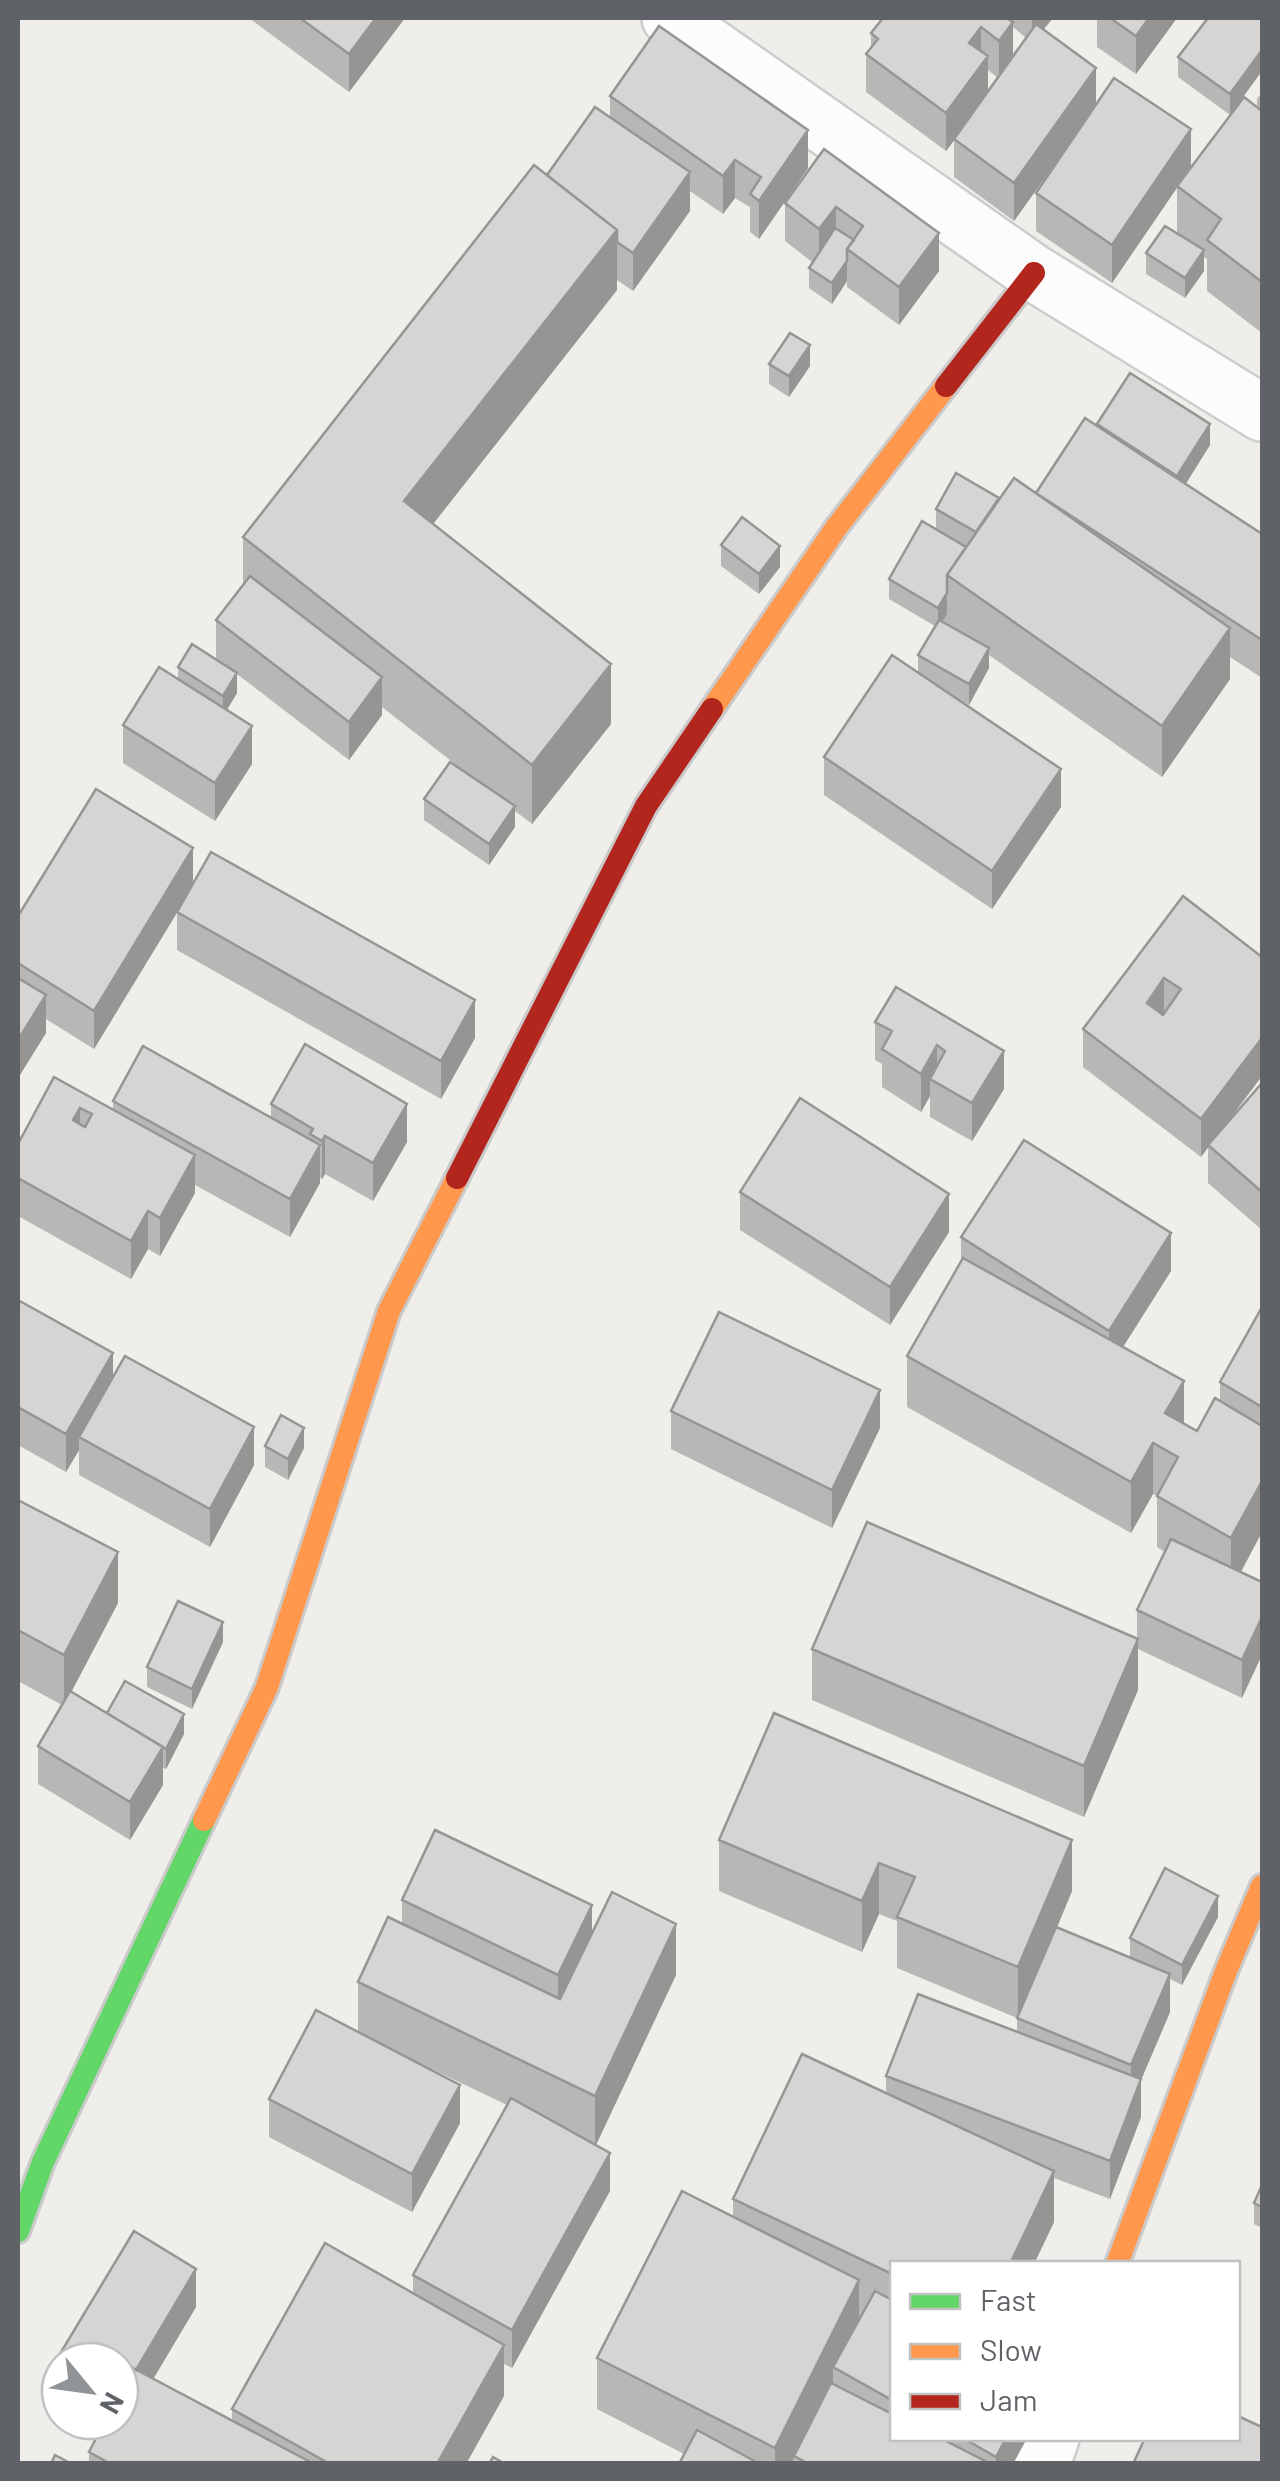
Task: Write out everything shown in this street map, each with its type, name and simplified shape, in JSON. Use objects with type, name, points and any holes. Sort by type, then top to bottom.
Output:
[{"type":"street","points":[[670,18],[1034,273],[1262,413]]},
{"type":"street","points":[[18,2232],[43,2162],[267,1687],[389,1311],[646,806],[836,528],[1034,273]]},
{"type":"street","points":[[1118,2261],[1226,1971],[1262,1886]]},
{"type":"building","points":[[300,18],[376,18],[349,54]]},
{"type":"building","points":[[883,18],[1007,18],[1013,22],[999,41],[981,27],[969,43],[988,56],[946,113],[866,54],[878,39],[871,33]]},
{"type":"building","points":[[1110,18],[1149,18],[1136,36]]},
{"type":"building","points":[[1208,18],[1262,18],[1262,50],[1230,94],[1178,57]]},
{"type":"building","points":[[1036,24],[1096,68],[1014,183],[954,139]]},
{"type":"building","points":[[659,26],[808,130],[759,201],[750,194],[761,177],[735,160],[723,176],[610,96]]},
{"type":"building","points":[[1114,78],[1191,129],[1112,245],[1036,193]]},
{"type":"building","points":[[1244,97],[1262,111],[1262,282],[1207,240],[1221,219],[1177,186]]},
{"type":"building","points":[[595,107],[690,172],[633,253],[617,242],[617,230],[547,175]]},
{"type":"building","points":[[824,149],[939,233],[899,287],[847,249],[863,226],[836,207],[819,229],[785,203]]},
{"type":"building","points":[[534,165],[617,230],[404,501],[611,664],[532,765],[243,537]]},
{"type":"building","points":[[1165,226],[1204,250],[1185,278],[1146,253]]},
{"type":"building","points":[[835,228],[854,240],[847,249],[847,261],[832,283],[809,268]]},
{"type":"building","points":[[790,333],[810,345],[789,376],[769,364]]},
{"type":"building","points":[[1130,373],[1210,424],[1177,476],[1097,424]]},
{"type":"building","points":[[1085,418],[1262,534],[1262,640],[1036,493]]},
{"type":"building","points":[[956,473],[999,498],[976,532],[936,509]]},
{"type":"building","points":[[1014,478],[1230,628],[1162,726],[947,575]]},
{"type":"building","points":[[742,517],[780,546],[759,574],[721,545]]},
{"type":"building","points":[[922,521],[966,547],[947,575],[947,593],[938,608],[889,579]]},
{"type":"building","points":[[250,576],[382,677],[349,722],[216,620]]},
{"type":"building","points":[[939,620],[989,648],[969,684],[918,655]]},
{"type":"building","points":[[192,644],[237,673],[223,696],[178,667]]},
{"type":"building","points":[[892,655],[1061,769],[992,871],[824,757]]},
{"type":"building","points":[[159,667],[252,726],[215,783],[123,725]]},
{"type":"building","points":[[450,762],[515,806],[489,844],[424,799]]},
{"type":"building","points":[[96,789],[193,848],[94,1011],[18,963],[18,916]]},
{"type":"building","points":[[211,852],[475,1000],[441,1061],[177,912]]},
{"type":"building","points":[[1183,896],[1262,957],[1262,1038],[1201,1119],[1083,1029]],"holes":[[[1164,978],[1181,989],[1163,1015],[1147,1003]]]},
{"type":"building","points":[[18,978],[46,995],[18,1040]]},
{"type":"building","points":[[896,987],[1004,1051],[972,1103],[930,1079],[945,1051],[937,1045],[921,1074],[882,1049],[892,1031],[875,1022]]},
{"type":"building","points":[[305,1044],[407,1104],[373,1163],[325,1136],[322,1141],[310,1134],[313,1129],[271,1104]]},
{"type":"building","points":[[143,1046],[320,1145],[290,1199],[113,1101]]},
{"type":"building","points":[[54,1077],[195,1155],[160,1218],[148,1211],[131,1241],[18,1178],[18,1144]],"holes":[[[80,1108],[92,1114],[85,1127],[73,1120]]]},
{"type":"building","points":[[1262,1083],[1262,1192],[1208,1145]]},
{"type":"building","points":[[800,1098],[949,1194],[890,1287],[740,1192]]},
{"type":"building","points":[[1024,1140],[1171,1233],[1109,1331],[961,1237]]},
{"type":"building","points":[[963,1258],[1184,1381],[1165,1413],[1197,1431],[1215,1398],[1262,1426],[1262,1481],[1231,1538],[1157,1496],[1178,1457],[1153,1443],[1131,1482],[907,1356]]},
{"type":"building","points":[[18,1300],[113,1353],[66,1434],[18,1407]]},
{"type":"building","points":[[1262,1307],[1262,1407],[1220,1382]]},
{"type":"building","points":[[719,1312],[880,1390],[832,1490],[671,1411]]},
{"type":"building","points":[[125,1356],[254,1427],[210,1509],[79,1437]]},
{"type":"building","points":[[281,1415],[304,1428],[288,1459],[265,1446]]},
{"type":"building","points":[[18,1500],[118,1552],[64,1655],[18,1630]]},
{"type":"building","points":[[867,1522],[1138,1639],[1084,1766],[812,1649]]},
{"type":"building","points":[[1171,1539],[1262,1582],[1262,1617],[1242,1660],[1137,1610]]},
{"type":"building","points":[[178,1601],[223,1622],[192,1689],[147,1667]]},
{"type":"building","points":[[125,1681],[184,1714],[166,1749],[107,1713]]},
{"type":"building","points":[[70,1691],[163,1747],[130,1802],[38,1746]]},
{"type":"building","points":[[774,1713],[1072,1840],[1018,1967],[897,1917],[915,1877],[879,1863],[862,1901],[719,1840]]},
{"type":"building","points":[[435,1830],[592,1905],[558,1975],[402,1900]]},
{"type":"building","points":[[1165,1868],[1218,1896],[1182,1965],[1130,1938]]},
{"type":"building","points":[[612,1892],[676,1924],[595,2096],[358,1982],[388,1917],[560,1999]]},
{"type":"building","points":[[1056,1927],[1170,1974],[1131,2065],[1017,2018]]},
{"type":"building","points":[[918,1994],[1141,2079],[1110,2161],[886,2076]]},
{"type":"building","points":[[316,2010],[460,2085],[412,2174],[269,2099]]},
{"type":"building","points":[[802,2054],[1054,2171],[1011,2261],[890,2261],[890,2273],[733,2199]]},
{"type":"building","points":[[511,2098],[610,2153],[512,2330],[413,2275]]},
{"type":"building","points":[[1262,2185],[1262,2207],[1254,2203]]},
{"type":"building","points":[[682,2191],[859,2280],[775,2448],[597,2358]]},
{"type":"building","points":[[134,2231],[196,2269],[140,2363],[140,2341],[68,2341]]},
{"type":"building","points":[[325,2243],[504,2345],[437,2464],[330,2464],[232,2409]]},
{"type":"building","points":[[875,2291],[890,2299],[890,2399],[833,2367]]},
{"type":"building","points":[[140,2372],[314,2464],[111,2464],[89,2452],[95,2441],[140,2441]]},
{"type":"building","points":[[831,2383],[890,2413],[890,2441],[946,2441],[985,2461],[809,2464],[794,2456]]},
{"type":"building","points":[[1240,2417],[1262,2427],[1262,2464],[1133,2464],[1144,2441],[1240,2441]]},
{"type":"building","points":[[697,2430],[760,2464],[679,2464]]},
{"type":"building","points":[[968,2441],[1004,2441],[996,2457]]},
{"type":"building","points":[[55,2455],[72,2464],[51,2464]]},
{"type":"traffic: fast","points":[[18,2231],[43,2162],[204,1820]]},
{"type":"traffic: slow","points":[[712,709],[836,528],[946,386]]},
{"type":"traffic: slow","points":[[204,1820],[267,1687],[389,1311],[457,1178]]},
{"type":"traffic: slow","points":[[1118,2261],[1226,1971],[1262,1886]]},
{"type":"traffic: jam","points":[[946,386],[1034,273]]},
{"type":"traffic: jam","points":[[457,1178],[646,806],[712,709]]}]
